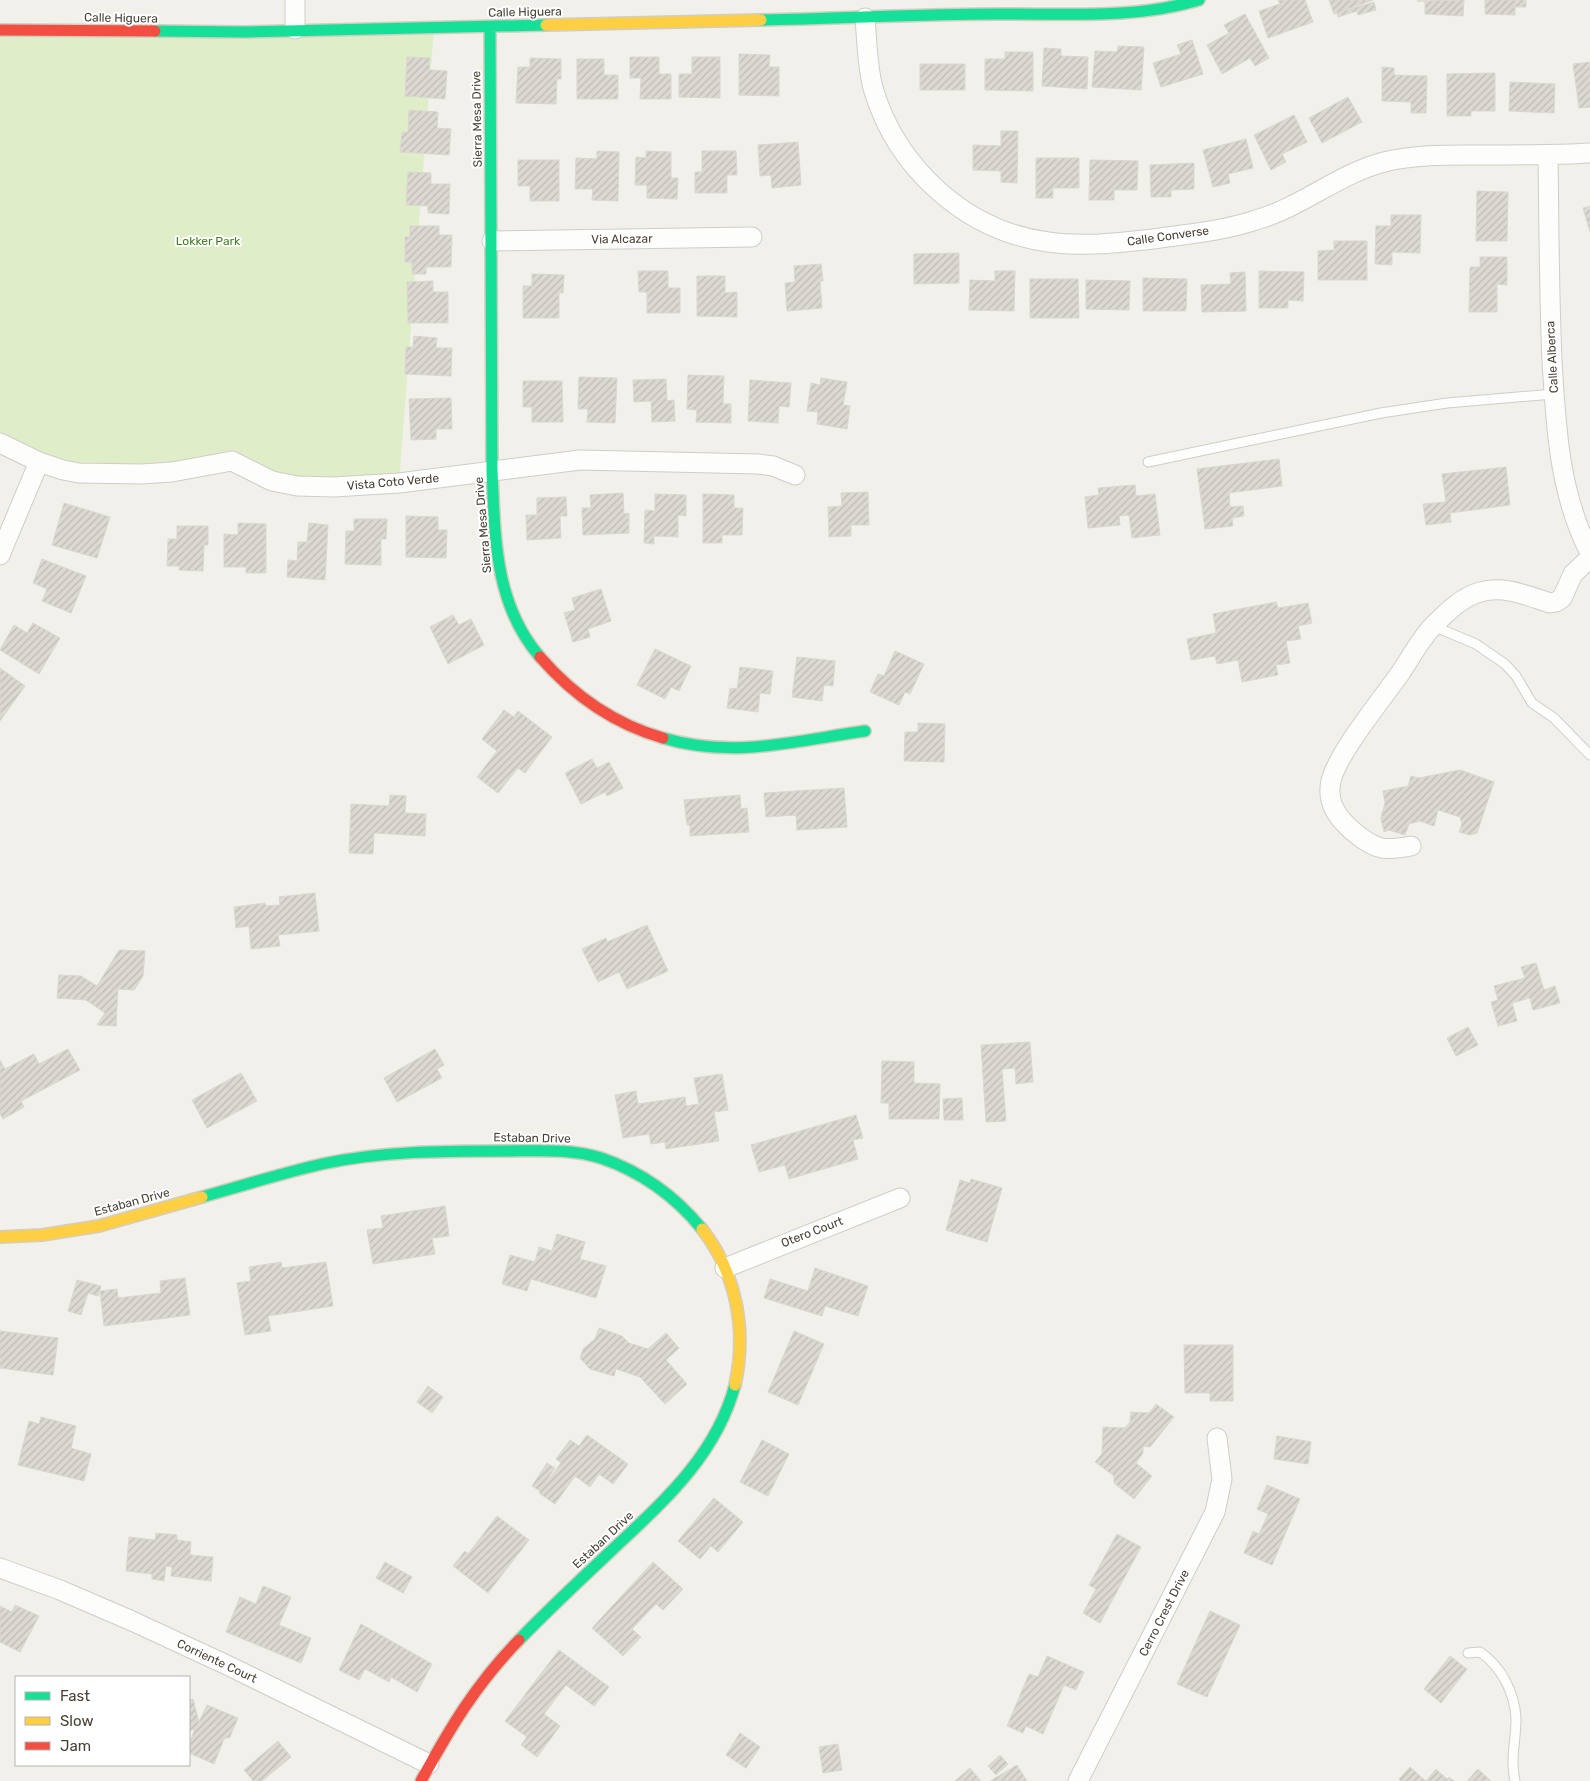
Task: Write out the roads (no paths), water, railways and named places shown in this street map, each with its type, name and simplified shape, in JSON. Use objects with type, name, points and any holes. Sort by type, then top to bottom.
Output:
[{"type":"street","points":[[295,0],[295,29]]},
{"type":"street","name":"Calle Higuera","points":[[0,30],[187,33],[295,29],[490,27],[865,18],[941,14],[1127,15],[1167,10],[1199,0]]},
{"type":"street","name":"Calle Converse","points":[[865,18],[868,65],[880,108],[900,148],[914,166],[945,198],[964,210],[1003,230],[1046,242],[1069,244],[1118,243],[1232,227],[1281,211],[1361,170],[1405,158],[1428,155],[1590,153]]},
{"type":"street","name":"Sierra Mesa Drive","points":[[490,27],[492,470],[498,563],[509,605],[521,629],[546,664],[596,708],[647,734],[670,742],[718,749],[742,749],[864,731]]},
{"type":"street","name":"Calle Alberca","points":[[1548,155],[1549,302],[1556,428],[1567,494],[1580,533],[1590,553]]},
{"type":"street","name":"Via Alcazar","points":[[492,241],[752,237]]},
{"type":"street","name":"Vista Coto Verde","points":[[0,443],[39,462],[79,473],[140,474],[172,472],[232,461],[258,476],[284,484],[334,486],[444,478],[492,470],[580,460],[758,464],[773,466],[796,475]]},
{"type":"street","points":[[0,555],[39,462]]},
{"type":"street","points":[[1411,846],[1383,849],[1371,845],[1353,831],[1331,805],[1331,781],[1343,754],[1433,626],[1468,596],[1481,592],[1508,590],[1550,603],[1556,602],[1562,598],[1573,574],[1590,558]]},
{"type":"street","name":"Estaban Drive","points":[[0,1238],[42,1235],[99,1226],[222,1193],[273,1176],[356,1158],[423,1151],[561,1151],[599,1157],[636,1171],[652,1181],[683,1205],[699,1223],[725,1268],[738,1313],[741,1331],[739,1368],[728,1408],[705,1453],[674,1492],[558,1601],[497,1662],[466,1703],[429,1764],[421,1781]]},
{"type":"street","name":"Otero Court","points":[[725,1268],[900,1198]]},
{"type":"street","name":"Cerro Crest Drive","points":[[1078,1781],[1216,1512],[1222,1479],[1217,1438]]},
{"type":"street","name":"Corriente Court","points":[[0,1568],[60,1590],[132,1621],[429,1764]]},
{"type":"lane","points":[[1148,462],[1381,413],[1447,403],[1554,394]]},
{"type":"lane","points":[[1433,626],[1476,644],[1505,664],[1516,676],[1532,703],[1554,718],[1590,755]]},
{"type":"lane","points":[[1468,1653],[1480,1652],[1492,1660],[1502,1674],[1511,1695],[1516,1717],[1512,1751],[1515,1781]]},
{"type":"park label","name":"Lokker Park","points":[[208,241]]}]
